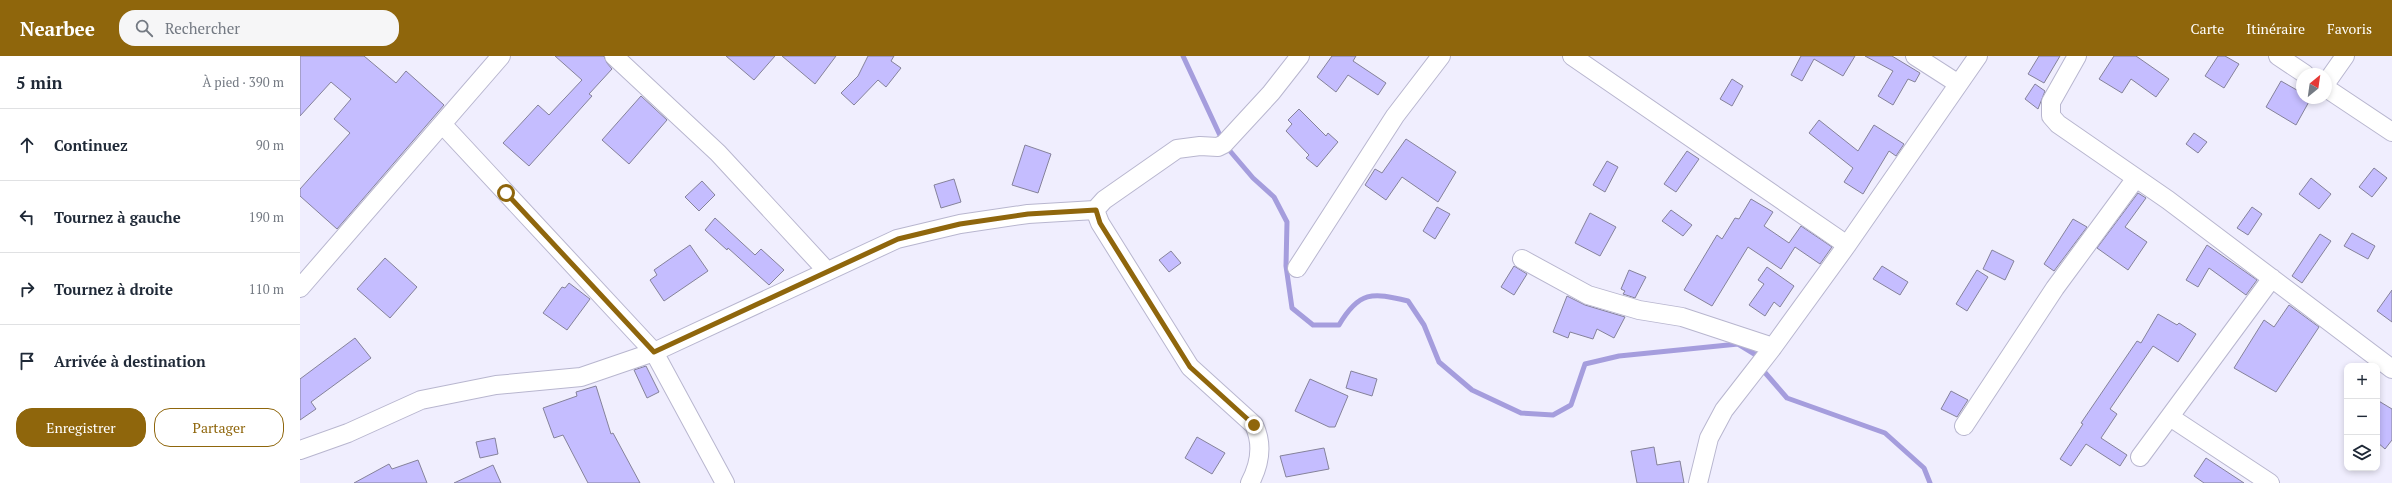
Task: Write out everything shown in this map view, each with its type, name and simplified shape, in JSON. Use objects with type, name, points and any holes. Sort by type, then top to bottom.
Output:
[{"type":"street","points":[[614,56],[718,153],[827,270]]},
{"type":"street","points":[[300,450],[348,434],[421,400],[496,385],[581,377],[654,352],[827,270],[898,239],[960,224],[1028,214],[1096,210],[1104,200],[1177,149],[1200,146],[1218,147],[1224,144],[1270,93],[1300,56]]},
{"type":"street","points":[[1297,268],[1395,116],[1441,56]]},
{"type":"street","points":[[1572,56],[1847,245]]},
{"type":"street","points":[[1915,56],[1957,83]]},
{"type":"street","points":[[1698,483],[1709,438],[1724,410],[1738,389],[1769,351],[1847,245],[1957,83],[1978,56]]},
{"type":"street","points":[[2077,56],[2050,102],[2051,116],[2058,124],[2136,178],[2392,369]]},
{"type":"street","points":[[2278,56],[2296,68]]},
{"type":"street","points":[[2332,74],[2345,56]]},
{"type":"street","points":[[300,288],[442,125],[495,58]]},
{"type":"street","points":[[2332,92],[2392,132]]},
{"type":"street","points":[[442,125],[654,352],[725,483]]},
{"type":"street","points":[[1964,426],[2054,288],[2136,178]]},
{"type":"street","points":[[1096,210],[1100,223],[1190,367],[1254,425],[1260,437],[1260,451],[1250,483]]},
{"type":"street","points":[[1522,258],[1588,295],[1639,310],[1682,317],[1769,351]]},
{"type":"street","points":[[2140,456],[2170,418],[2272,278]]},
{"type":"street","points":[[2170,418],[2270,483]]},
{"type":"building","points":[[300,56],[364,56],[396,83],[406,71],[444,105],[337,229],[300,196],[300,189],[350,133],[334,119],[351,99],[331,82],[300,116]]},
{"type":"building","points":[[555,56],[604,56],[612,69],[589,94],[592,96],[529,166],[503,143],[538,105],[549,115],[582,80]]},
{"type":"building","points":[[726,56],[775,56],[754,80]]},
{"type":"building","points":[[782,56],[836,56],[815,84]]},
{"type":"building","points":[[868,56],[894,56],[891,61],[901,68],[886,87],[878,80],[854,105],[841,93],[858,76]]},
{"type":"building","points":[[1332,56],[1356,56],[1353,61],[1386,83],[1378,95],[1348,75],[1336,92],[1317,77]]},
{"type":"building","points":[[1801,56],[1855,56],[1843,76],[1814,59],[1802,81],[1791,75]]},
{"type":"building","points":[[1865,56],[1892,56],[1920,73],[1915,82],[1908,79],[1893,105],[1878,96],[1893,71]]},
{"type":"building","points":[[2039,56],[2060,56],[2044,83],[2028,74]]},
{"type":"building","points":[[2114,56],[2136,56],[2169,79],[2156,97],[2131,79],[2122,93],[2099,79]]},
{"type":"building","points":[[2218,56],[2225,56],[2239,64],[2224,88],[2205,76]]},
{"type":"building","points":[[1732,79],[1743,86],[1732,106],[1720,99]]},
{"type":"building","points":[[2281,81],[2296,90],[2296,104],[2308,104],[2296,125],[2266,107]]},
{"type":"building","points":[[2035,84],[2045,91],[2038,109],[2025,99]]},
{"type":"building","points":[[641,96],[667,120],[629,164],[602,140]]},
{"type":"building","points":[[1299,109],[1326,136],[1328,133],[1338,142],[1317,167],[1306,158],[1309,155],[1286,131],[1292,124],[1288,120]]},
{"type":"building","points":[[1819,120],[1858,151],[1874,125],[1904,144],[1896,156],[1889,151],[1863,194],[1844,182],[1853,168],[1809,133]]},
{"type":"building","points":[[2194,133],[2207,142],[2198,153],[2186,144]]},
{"type":"building","points":[[1406,139],[1456,172],[1438,202],[1402,177],[1386,200],[1365,185],[1375,169],[1382,173]]},
{"type":"building","points":[[1025,145],[1051,154],[1038,193],[1012,185]]},
{"type":"building","points":[[1687,151],[1699,159],[1676,192],[1664,184]]},
{"type":"building","points":[[1607,161],[1618,167],[1605,192],[1593,185]]},
{"type":"building","points":[[2374,168],[2387,178],[2372,197],[2359,187]]},
{"type":"building","points":[[2311,178],[2331,194],[2319,209],[2299,194]]},
{"type":"building","points":[[954,179],[961,202],[941,208],[934,185]]},
{"type":"building","points":[[702,181],[715,195],[699,211],[685,197]]},
{"type":"building","points":[[2138,193],[2146,198],[2125,227],[2147,242],[2128,270],[2097,248]]},
{"type":"building","points":[[1751,199],[1773,212],[1764,226],[1789,243],[1801,226],[1832,247],[1820,264],[1795,247],[1781,269],[1748,247],[1712,306],[1684,290],[1717,235],[1722,239],[1735,218],[1739,219]]},
{"type":"building","points":[[1437,207],[1450,214],[1435,239],[1423,231]]},
{"type":"building","points":[[2252,207],[2262,214],[2248,235],[2237,228]]},
{"type":"building","points":[[1671,210],[1692,225],[1683,236],[1662,221]]},
{"type":"building","points":[[1590,213],[1616,227],[1600,256],[1575,243]]},
{"type":"building","points":[[715,218],[755,255],[761,249],[784,270],[769,285],[728,248],[727,250],[705,230]]},
{"type":"building","points":[[2073,219],[2087,227],[2054,271],[2044,264]]},
{"type":"building","points":[[2352,233],[2375,246],[2368,259],[2344,246]]},
{"type":"building","points":[[2320,234],[2331,241],[2302,283],[2292,276]]},
{"type":"building","points":[[690,245],[708,271],[664,301],[650,280],[657,275],[654,270]]},
{"type":"building","points":[[2207,245],[2257,280],[2246,295],[2209,268],[2198,287],[2186,280]]},
{"type":"building","points":[[1992,250],[2014,261],[2005,280],[1983,269]]},
{"type":"building","points":[[1171,251],[1181,263],[1169,272],[1159,260]]},
{"type":"building","points":[[385,258],[417,287],[390,318],[357,289]]},
{"type":"building","points":[[1514,266],[1527,274],[1514,295],[1501,287]]},
{"type":"building","points":[[1882,266],[1908,282],[1900,295],[1873,279]]},
{"type":"building","points":[[1767,267],[1794,286],[1780,307],[1774,302],[1765,316],[1749,305],[1764,284],[1758,280]]},
{"type":"building","points":[[1629,270],[1646,277],[1635,298],[1623,294],[1625,291],[1621,289]]},
{"type":"building","points":[[1977,270],[1988,277],[1967,311],[1956,304]]},
{"type":"building","points":[[569,283],[590,299],[567,330],[543,313],[562,287],[565,288]]},
{"type":"building","points":[[2392,290],[2392,322],[2377,311]]},
{"type":"building","points":[[1567,296],[1585,305],[1625,317],[1614,338],[1597,329],[1593,339],[1570,332],[1568,338],[1553,332]]},
{"type":"building","points":[[2289,305],[2319,327],[2276,392],[2234,368],[2264,320],[2274,327]]},
{"type":"building","points":[[2158,314],[2177,325],[2179,323],[2196,334],[2178,362],[2153,346],[2110,409],[2117,414],[2101,438],[2127,455],[2120,466],[2086,444],[2071,466],[2060,459],[2083,424],[2081,423],[2137,341],[2141,343]]},
{"type":"building","points":[[355,338],[371,358],[311,402],[316,409],[300,420],[300,379]]},
{"type":"building","points":[[646,366],[659,392],[647,398],[634,370]]},
{"type":"building","points":[[1351,371],[1377,379],[1372,396],[1346,388]]},
{"type":"building","points":[[1310,379],[1348,396],[1335,427],[1329,427],[1295,411]]},
{"type":"building","points":[[596,386],[611,434],[613,433],[640,483],[588,483],[563,435],[554,438],[543,408],[577,396],[576,392]]},
{"type":"building","points":[[1951,391],[1968,400],[1957,417],[1941,409]]},
{"type":"building","points":[[2380,402],[2392,409],[2392,440],[2385,449],[2380,445]]},
{"type":"building","points":[[1197,437],[1225,453],[1212,474],[1185,458]]},
{"type":"building","points":[[495,438],[498,454],[480,458],[476,442]]},
{"type":"building","points":[[1654,447],[1657,465],[1680,461],[1684,483],[1637,483],[1631,451]]},
{"type":"building","points":[[1324,448],[1329,469],[1286,477],[1280,456]]},
{"type":"building","points":[[2206,458],[2244,483],[2204,483],[2194,476]]},
{"type":"building","points":[[418,460],[427,483],[354,483],[389,464],[392,469]]},
{"type":"building","points":[[493,465],[501,483],[454,483]]},
{"type":"waterway","points":[[1183,56],[1224,144],[1253,178],[1274,197],[1287,222],[1286,266],[1292,308],[1313,325],[1339,325],[1353,306],[1360,300],[1368,297],[1385,296],[1408,301],[1424,325],[1439,362],[1472,390],[1521,413],[1553,415],[1571,405],[1585,364],[1619,356],[1738,344],[1756,355],[1758,361]]},
{"type":"waterway","points":[[1761,368],[1787,398],[1885,433],[1924,468],[1930,483]]},
{"type":"route","points":[[506,193],[654,352],[827,270],[898,239],[960,224],[1028,214],[1096,210],[1100,223],[1190,367],[1254,425]]}]
